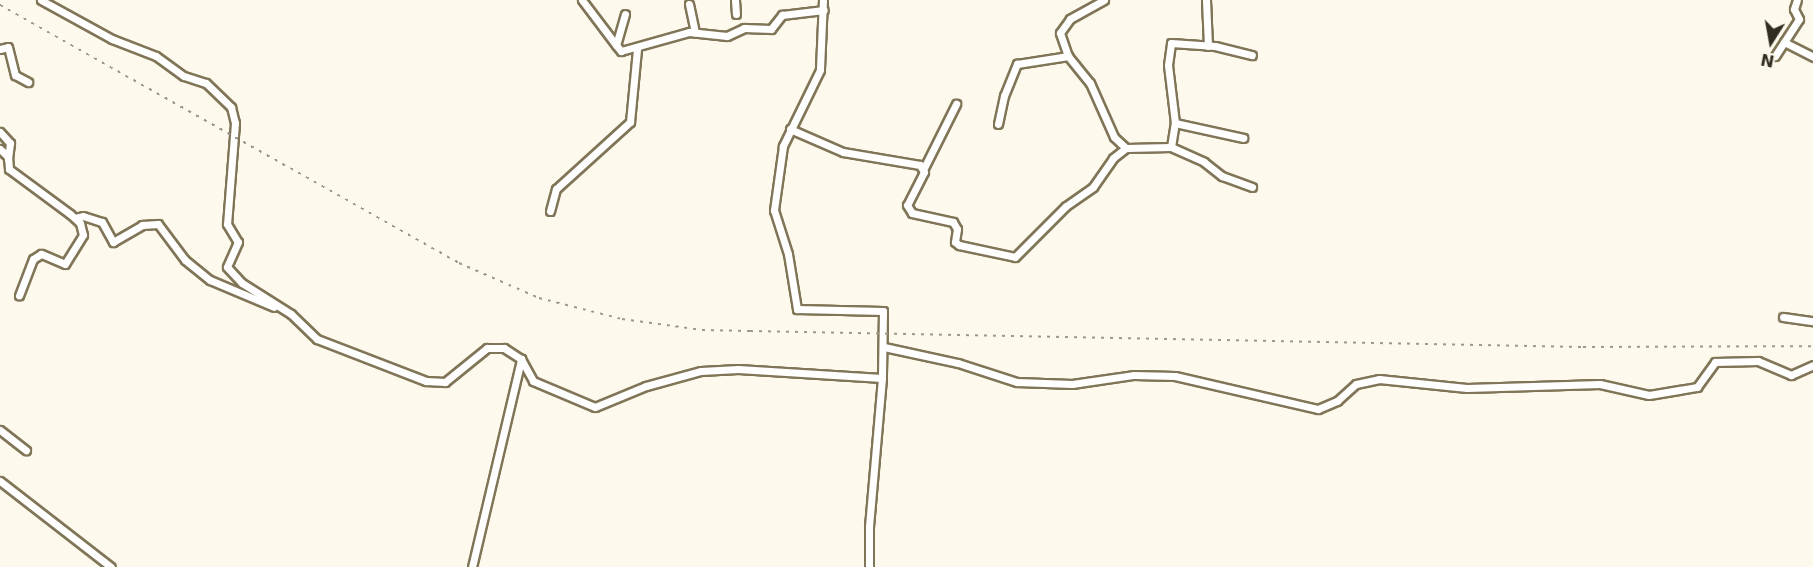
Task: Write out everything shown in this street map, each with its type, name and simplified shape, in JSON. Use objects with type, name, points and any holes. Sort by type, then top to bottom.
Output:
[{"type":"street","points":[[41,0],[112,39],[156,56],[184,76],[206,83],[231,107],[236,123],[227,224],[238,242],[227,270],[291,314],[317,339],[431,382],[445,381],[487,348],[504,348],[521,359],[533,381],[595,407],[646,386],[701,371],[738,369],[882,378]]},
{"type":"street","points":[[582,0],[621,51],[637,49],[695,32],[727,36],[744,28],[771,29],[782,15],[824,10]]},
{"type":"street","points":[[735,0],[736,14]]},
{"type":"street","points":[[824,0],[820,70],[783,146],[774,210],[788,254],[797,309],[880,310],[885,321],[868,527],[869,567]]},
{"type":"street","points":[[1104,0],[1063,26],[1060,33],[1068,56],[1090,82],[1114,137],[1126,148]]},
{"type":"street","points":[[1206,0],[1208,46]]},
{"type":"street","points":[[1775,56],[1799,19],[1794,9],[1797,0]]},
{"type":"street","points":[[689,4],[695,32]]},
{"type":"street","points":[[616,45],[625,14]]},
{"type":"street","points":[[1784,42],[1813,57]]},
{"type":"street","points":[[1171,147],[1175,123],[1168,65],[1171,43],[1208,46],[1252,55]]},
{"type":"street","points":[[0,49],[8,47],[15,75],[28,82]]},
{"type":"street","points":[[550,211],[556,189],[630,122],[637,49]]},
{"type":"street","points":[[998,124],[1004,96],[1017,64],[1068,56]]},
{"type":"street","points":[[956,104],[907,205],[912,213],[953,222],[957,229],[955,242],[959,245],[1015,257],[1066,206],[1093,187],[1113,158],[1126,148],[1171,147],[1204,162],[1222,176],[1252,187]]},
{"type":"street","points":[[1175,123],[1243,138]]},
{"type":"street","points":[[790,129],[843,152],[924,168]]},
{"type":"street","points":[[0,132],[10,143],[9,169],[75,218],[83,235],[65,264],[41,254],[33,259],[19,295]]},
{"type":"street","points":[[0,149],[8,159]]},
{"type":"street","points":[[75,218],[97,219],[113,242],[142,225],[158,224],[184,260],[210,280],[291,314]]},
{"type":"street","points":[[274,307],[284,309]]},
{"type":"street","points":[[1783,317],[1813,321]]},
{"type":"street","points":[[884,347],[958,363],[1017,382],[1072,384],[1134,375],[1175,376],[1318,409],[1337,401],[1356,384],[1379,379],[1467,388],[1600,384],[1649,394],[1697,387],[1715,362],[1758,361],[1791,375],[1812,364]]},
{"type":"street","points":[[472,567],[521,359]]},
{"type":"street","points":[[0,430],[26,450]]},
{"type":"street","points":[[0,481],[111,567]]},
{"type":"railway","points":[[0,5],[459,263],[539,298],[622,319],[702,330],[1583,347],[1813,346]]}]
